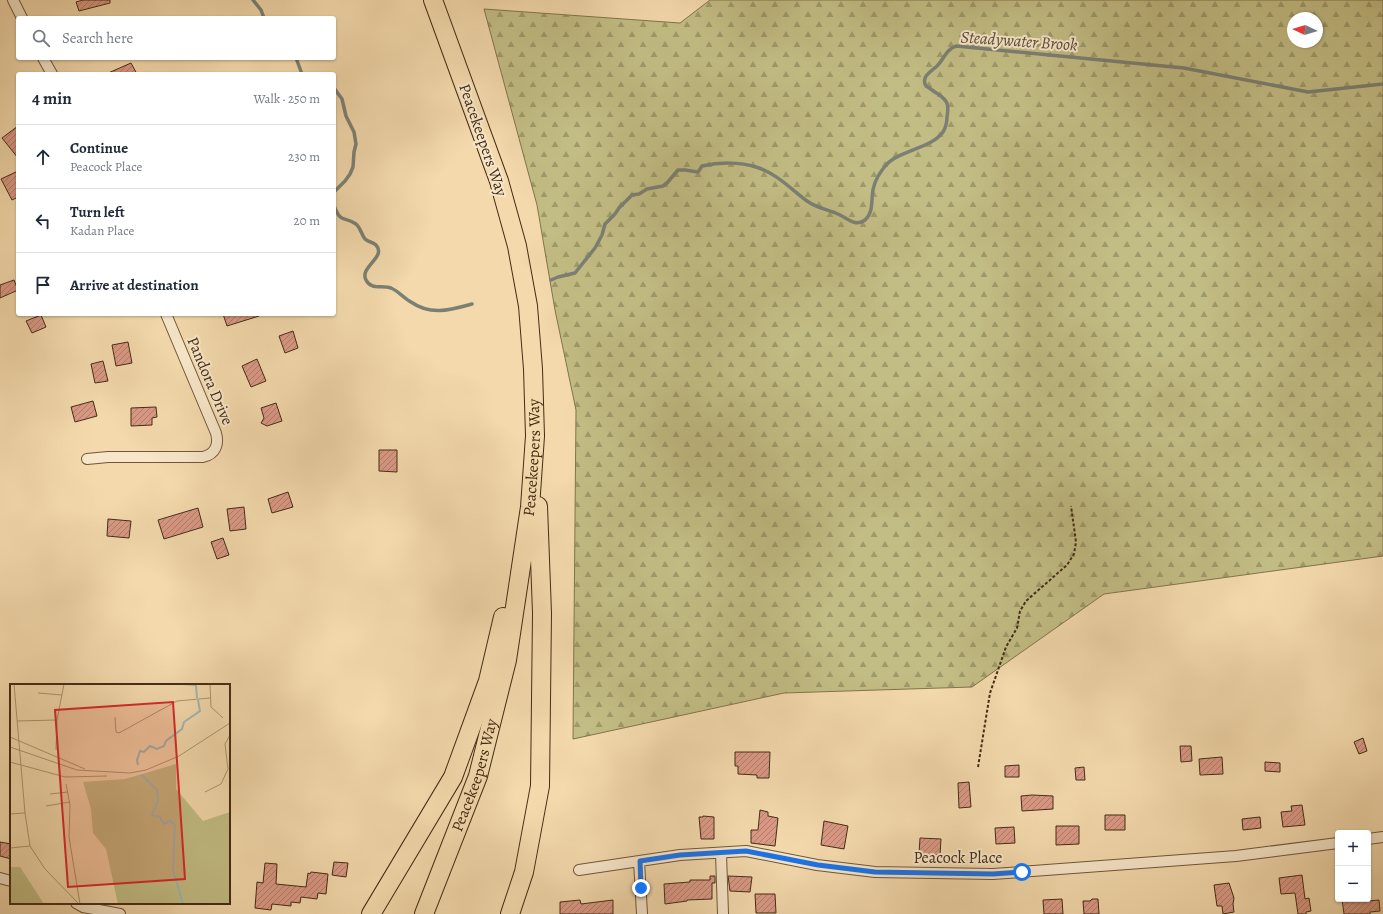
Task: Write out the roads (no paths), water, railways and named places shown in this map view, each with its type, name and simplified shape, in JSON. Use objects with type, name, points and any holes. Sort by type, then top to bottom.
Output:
[{"type":"highway","name":"Peacekeepers Way","points":[[424,914],[478,776],[507,660],[530,507],[535,436],[533,369],[528,306],[517,246],[499,181],[433,0]]},
{"type":"highway","points":[[510,914],[524,872],[540,786],[542,613],[535,436]]},
{"type":"highway","points":[[372,914],[453,776],[488,681],[530,507]]},
{"type":"street","points":[[12,0],[21,16]]},
{"type":"street","points":[[45,60],[51,72]]},
{"type":"street","name":"Pandora Drive","points":[[87,459],[108,457],[203,457],[212,454],[215,450],[218,442],[216,433],[167,316]]},
{"type":"street","points":[[1371,839],[1383,838]]},
{"type":"street","name":"Peacock Place","points":[[579,870],[680,855],[746,851],[818,865],[875,872],[993,874],[1236,856],[1335,843]]},
{"type":"street","points":[[721,853],[723,914]]},
{"type":"street","points":[[640,861],[642,914]]},
{"type":"street","points":[[0,878],[10,881]]},
{"type":"street","points":[[80,908],[120,914]]},
{"type":"waterway","name":"Steadywater Brook","points":[[253,0],[261,10],[263,16]]},
{"type":"waterway","name":"Steadywater Brook","points":[[551,280],[575,273],[595,248],[602,235],[605,224],[632,195],[639,194],[647,189],[663,186],[678,170],[698,172],[702,166],[722,163],[736,163],[756,167],[777,177],[811,204],[836,213],[852,222],[862,222],[870,212],[875,183],[886,165],[899,156],[931,142],[943,132],[947,121],[947,103],[941,96],[926,86],[925,79],[948,52],[956,46],[1184,68],[1308,92],[1383,84]]},
{"type":"waterway","name":"Steadywater Brook","points":[[297,60],[301,72]]},
{"type":"waterway","name":"Steadywater Brook","points":[[336,91],[342,99],[346,116],[354,132],[356,144],[353,167],[350,174],[336,190]]},
{"type":"waterway","name":"Steadywater Brook","points":[[336,210],[341,218],[352,221],[356,224],[365,239],[375,244],[378,249],[376,258],[366,271],[365,275],[368,283],[377,287],[391,288],[411,302],[426,309],[448,310],[472,304]]}]
